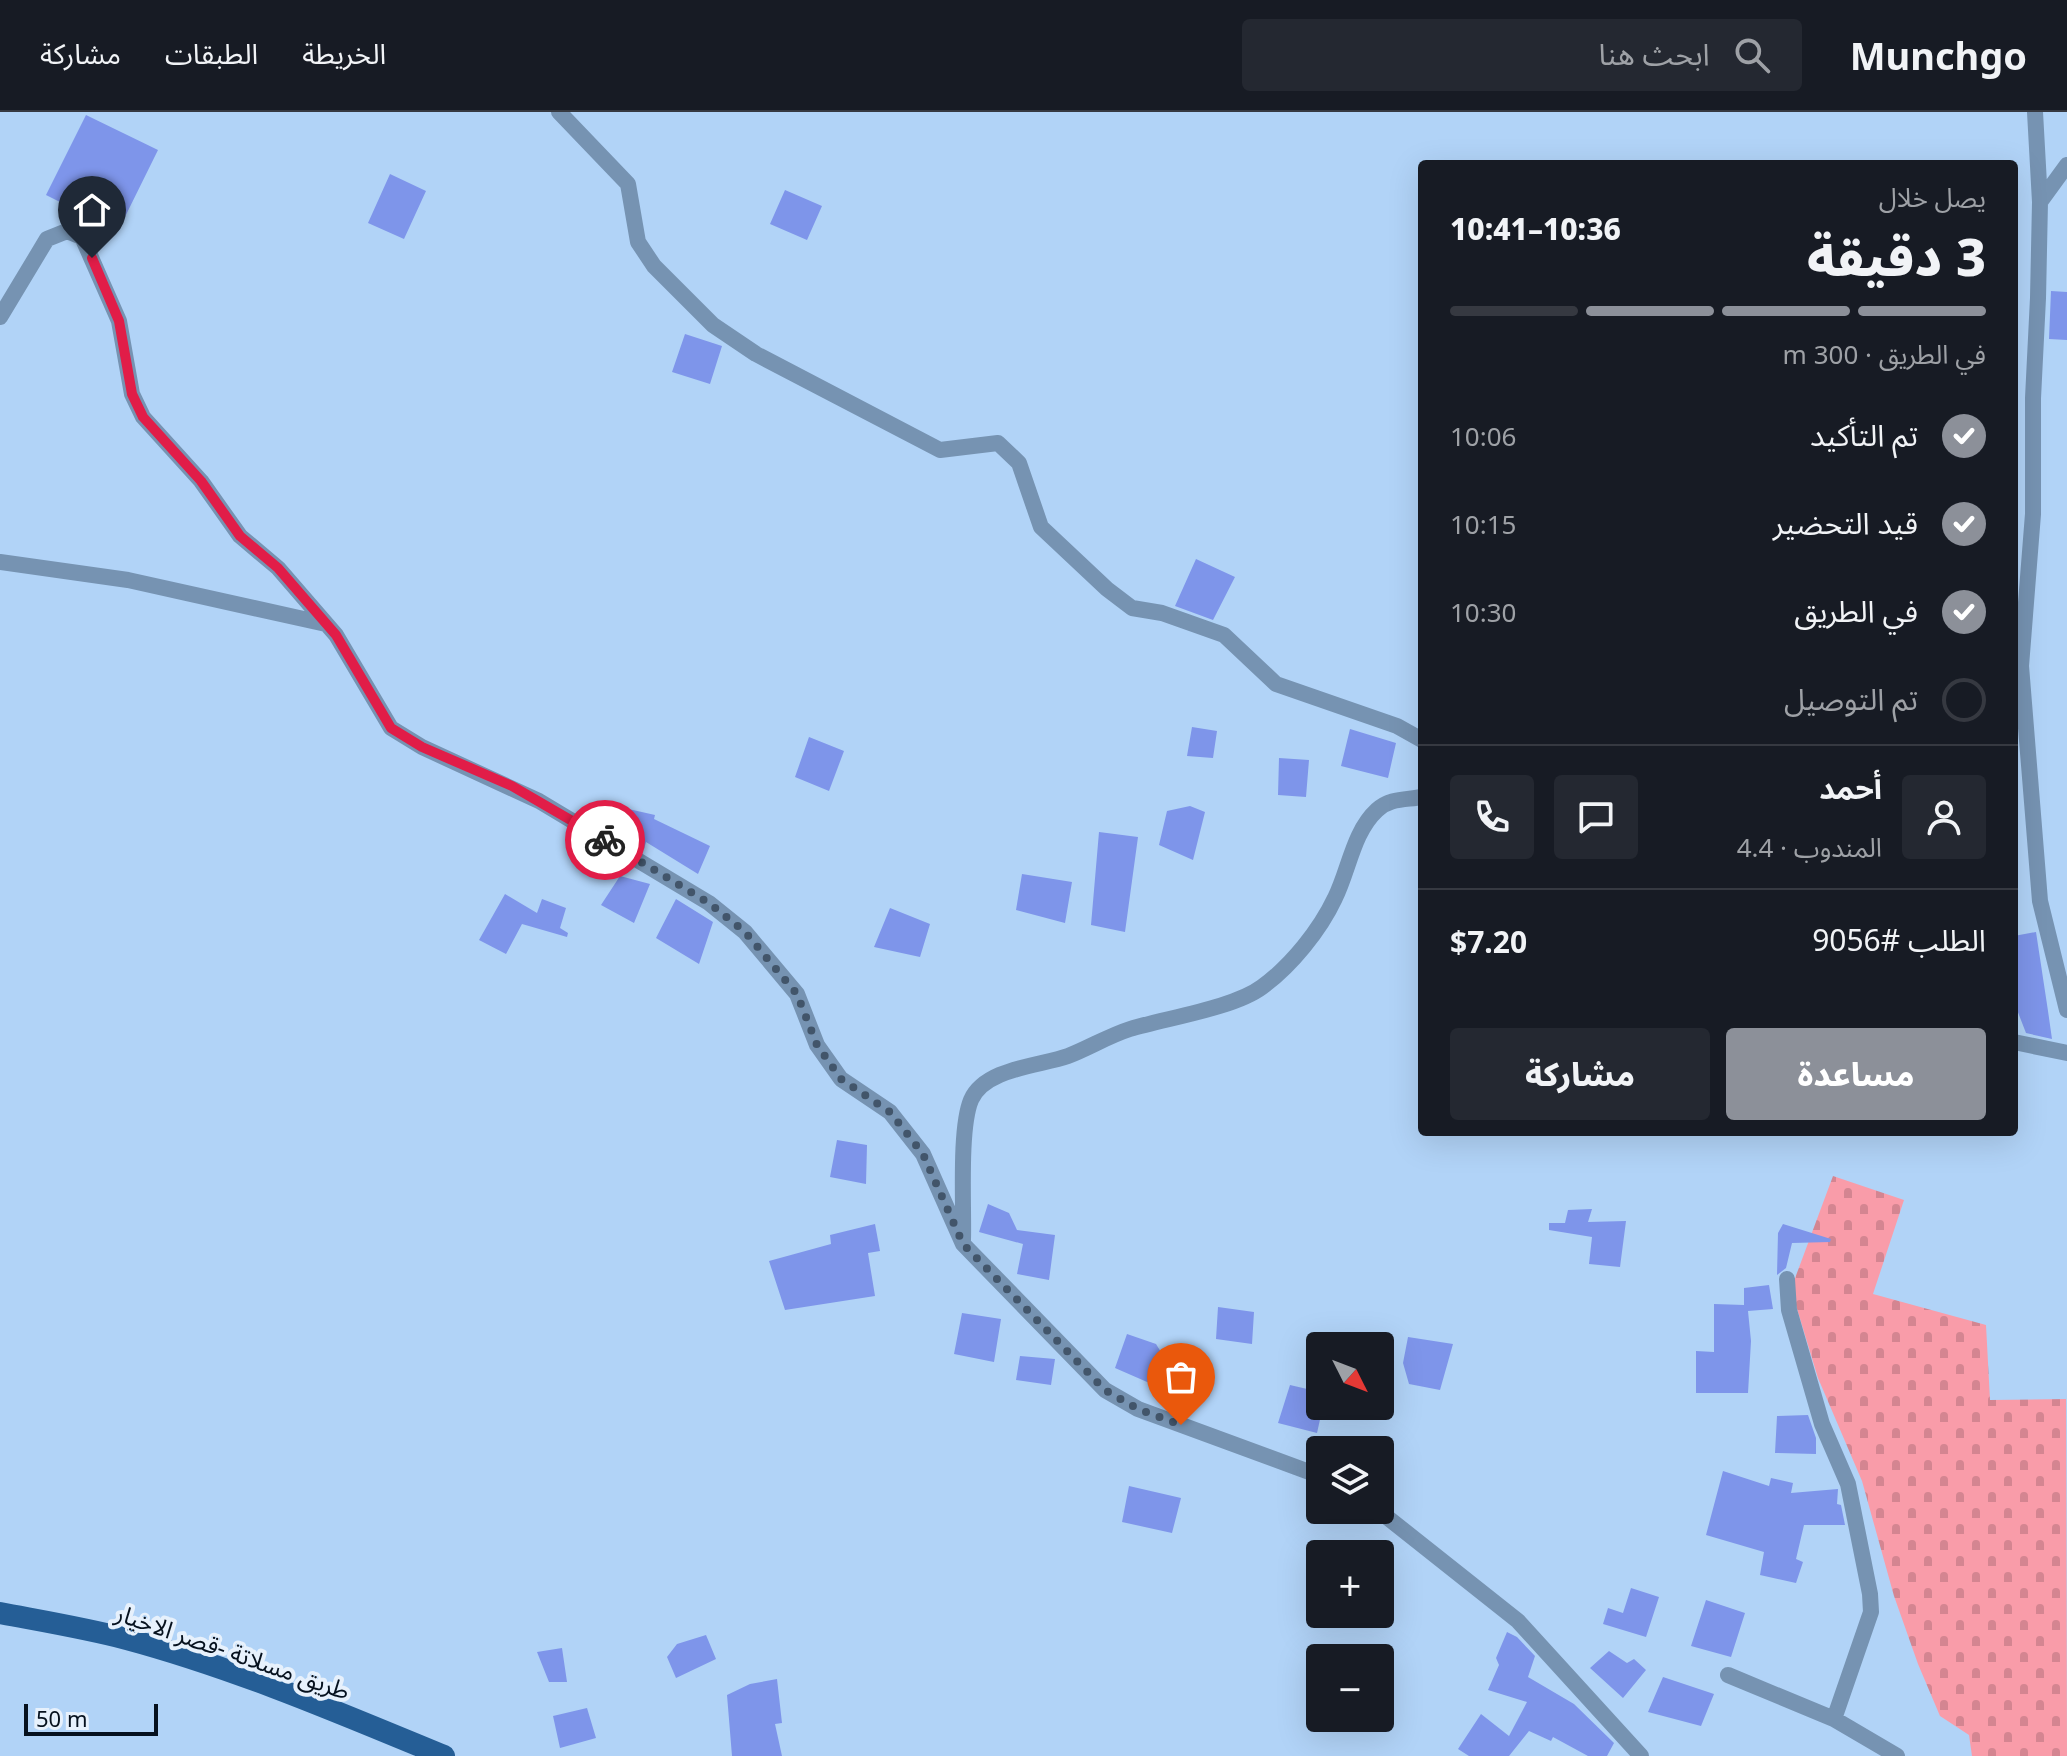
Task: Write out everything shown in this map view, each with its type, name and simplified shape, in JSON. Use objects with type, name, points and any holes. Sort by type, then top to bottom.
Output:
[{"type":"main road","name":"طريق مسلاتة -قصر الاخيار","points":[[0,1613],[126,1638],[196,1660],[312,1701],[444,1756]]},
{"type":"street","points":[[559,112],[628,184],[638,242],[654,266],[713,325],[756,354],[940,450],[998,443],[1019,463],[1041,527],[1107,589],[1132,608],[1162,613],[1224,635],[1276,684],[1397,726],[1418,738]]},
{"type":"street","points":[[2035,112],[2040,202],[2033,514],[2021,666],[2040,901],[2067,1010]]},
{"type":"street","points":[[2040,202],[2067,165]]},
{"type":"street","points":[[0,317],[47,239],[67,231],[82,237],[119,321],[132,394],[143,417],[201,481],[240,536],[278,568],[336,635],[391,728],[539,801],[709,903],[745,932],[797,994],[817,1045],[841,1079],[890,1112],[923,1154],[963,1244],[1105,1390],[1138,1409],[1306,1471]]},
{"type":"street","points":[[0,562],[128,580],[326,624]]},
{"type":"street","points":[[963,1244],[967,1120],[972,1099],[983,1085],[1015,1071],[1069,1055],[1127,1030],[1245,998],[1263,986],[1302,947],[1333,903],[1361,833],[1375,812],[1394,800],[1418,797]]},
{"type":"street","points":[[2018,1043],[2067,1053]]},
{"type":"street","points":[[1787,1279],[1789,1310],[1822,1424],[1848,1484],[1870,1594],[1867,1624],[1834,1719]]},
{"type":"street","points":[[1394,1523],[1518,1621],[1641,1756]]},
{"type":"street","points":[[1728,1675],[1834,1719],[1897,1756]]},
{"type":"green space","points":[[1833,1176],[1904,1200],[1873,1294],[1986,1325],[1990,1400],[2066,1399],[2067,1756],[1972,1756],[1969,1735],[1940,1716],[1918,1664],[1894,1596],[1862,1481],[1818,1378],[1791,1289]]},
{"type":"building","points":[[86,115],[158,150],[118,231],[46,195]]},
{"type":"building","points":[[390,174],[426,191],[404,239],[368,223]]},
{"type":"building","points":[[785,190],[822,206],[807,240],[770,224]]},
{"type":"building","points":[[2051,291],[2067,292],[2067,340],[2049,339]]},
{"type":"building","points":[[685,334],[722,346],[710,384],[672,372]]},
{"type":"building","points":[[1196,559],[1235,577],[1213,620],[1175,606]]},
{"type":"building","points":[[1192,727],[1217,731],[1213,758],[1187,756]]},
{"type":"building","points":[[1350,729],[1396,743],[1388,778],[1341,766]]},
{"type":"building","points":[[809,737],[844,751],[829,791],[795,777]]},
{"type":"building","points":[[1279,758],[1309,760],[1306,797],[1278,795]]},
{"type":"building","points":[[1190,806],[1205,812],[1193,860],[1159,845],[1167,811]]},
{"type":"building","points":[[624,808],[655,815],[654,819],[710,846],[698,874],[646,842],[644,849],[619,824]]},
{"type":"building","points":[[1099,832],[1138,837],[1125,932],[1091,925]]},
{"type":"building","points":[[1022,874],[1072,882],[1065,923],[1016,910]]},
{"type":"building","points":[[620,876],[650,884],[634,923],[601,905]]},
{"type":"building","points":[[505,894],[537,913],[542,899],[566,908],[560,928],[568,933],[567,937],[522,924],[506,954],[479,940]]},
{"type":"building","points":[[676,899],[713,922],[699,964],[656,938]]},
{"type":"building","points":[[890,908],[930,924],[920,957],[874,947]]},
{"type":"building","points":[[2036,932],[2052,1039],[2026,1033],[2018,1012],[2018,935]]},
{"type":"building","points":[[837,1140],[867,1145],[866,1184],[830,1177]]},
{"type":"building","points":[[988,1204],[1009,1213],[1017,1230],[1055,1235],[1049,1280],[1017,1274],[1023,1244],[979,1232]]},
{"type":"building","points":[[1592,1209],[1588,1222],[1626,1221],[1620,1267],[1589,1264],[1592,1237],[1549,1230],[1549,1223],[1565,1223],[1568,1210]]},
{"type":"building","points":[[875,1224],[880,1251],[868,1253],[875,1296],[785,1310],[769,1261],[831,1244],[830,1235]]},
{"type":"building","points":[[1783,1224],[1831,1239],[1830,1242],[1792,1243],[1786,1268],[1777,1275],[1778,1233]]},
{"type":"building","points":[[1769,1285],[1773,1309],[1748,1311],[1751,1341],[1748,1393],[1696,1393],[1696,1351],[1714,1352],[1714,1304],[1744,1305],[1744,1288]]},
{"type":"building","points":[[1218,1307],[1254,1312],[1252,1344],[1216,1339]]},
{"type":"building","points":[[962,1313],[1001,1319],[994,1362],[954,1354]]},
{"type":"building","points":[[1127,1334],[1156,1344],[1164,1357],[1154,1385],[1115,1368]]},
{"type":"building","points":[[1408,1337],[1453,1344],[1440,1390],[1409,1384],[1403,1363]]},
{"type":"building","points":[[1020,1356],[1055,1359],[1051,1385],[1016,1380]]},
{"type":"building","points":[[1290,1385],[1306,1389],[1306,1420],[1320,1420],[1317,1433],[1278,1423]]},
{"type":"building","points":[[1808,1415],[1816,1438],[1816,1454],[1775,1453],[1777,1416]]},
{"type":"building","points":[[1723,1471],[1769,1486],[1771,1478],[1793,1483],[1791,1493],[1838,1489],[1837,1504],[1841,1505],[1845,1525],[1804,1525],[1796,1559],[1803,1562],[1796,1583],[1760,1575],[1764,1552],[1706,1535]]},
{"type":"building","points":[[1129,1486],[1181,1498],[1172,1533],[1122,1522]]},
{"type":"building","points":[[1631,1588],[1659,1597],[1646,1637],[1603,1624],[1608,1608],[1623,1613]]},
{"type":"building","points":[[1706,1600],[1745,1613],[1731,1657],[1691,1646]]},
{"type":"building","points":[[1507,1632],[1517,1637],[1535,1656],[1528,1677],[1574,1704],[1614,1743],[1607,1756],[1588,1756],[1553,1737],[1551,1741],[1529,1731],[1509,1756],[1469,1756],[1458,1749],[1481,1714],[1509,1736],[1527,1702],[1488,1690],[1499,1665],[1496,1658]]},
{"type":"building","points":[[706,1635],[716,1659],[676,1678],[667,1657],[677,1644]]},
{"type":"building","points":[[562,1648],[567,1682],[549,1682],[537,1652]]},
{"type":"building","points":[[1609,1651],[1627,1663],[1634,1659],[1646,1670],[1623,1698],[1590,1668]]},
{"type":"building","points":[[1663,1677],[1714,1694],[1701,1726],[1648,1712]]},
{"type":"building","points":[[777,1679],[782,1723],[775,1724],[782,1756],[732,1756],[727,1695],[750,1684]]},
{"type":"building","points":[[587,1708],[596,1738],[560,1748],[553,1716]]},
{"type":"way so far","points":[[605,840],[709,903],[745,932],[797,994],[817,1045],[841,1079],[890,1112],[923,1154],[963,1244],[1105,1390],[1138,1409],[1181,1425]]},
{"type":"route","points":[[92,258],[119,321],[132,394],[143,417],[201,481],[240,536],[278,568],[336,635],[391,728],[422,747],[512,786],[605,840]]}]
